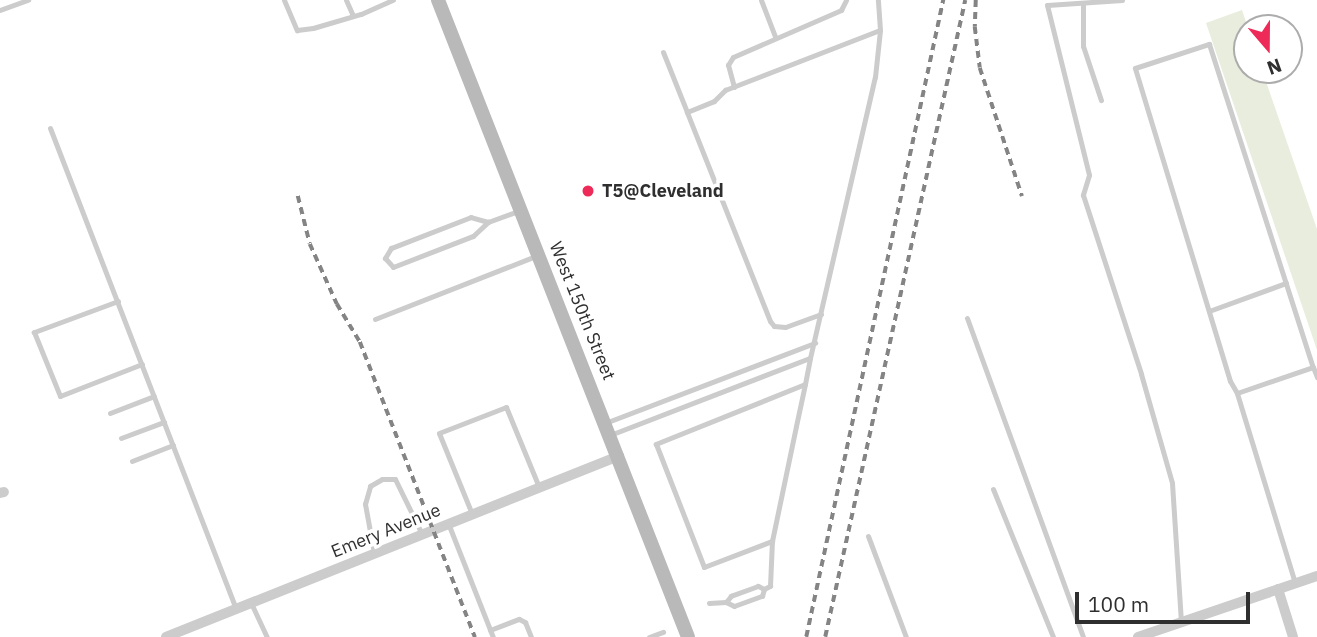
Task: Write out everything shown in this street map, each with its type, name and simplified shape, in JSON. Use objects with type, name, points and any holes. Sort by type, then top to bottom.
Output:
[{"type":"main road","name":"West 150th Street","points":[[438,0],[688,637]]},
{"type":"street","name":"Emery Avenue","points":[[166,637],[619,456]]},
{"type":"street","points":[[1138,637],[1317,576]]},
{"type":"street","points":[[1278,589],[1293,637]]},
{"type":"lane","points":[[0,10],[28,0]]},
{"type":"lane","points":[[284,0],[297,30],[353,16],[393,0]]},
{"type":"lane","points":[[346,0],[353,16]]},
{"type":"lane","points":[[761,0],[775,36]]},
{"type":"lane","points":[[734,87],[729,73],[729,61],[775,36],[841,10],[846,0]]},
{"type":"lane","points":[[709,603],[734,606],[762,596],[764,589],[770,586],[772,541],[810,358],[875,77],[880,30],[878,0]]},
{"type":"lane","points":[[1122,0],[1047,5],[1089,175],[1083,195],[1142,374],[1172,483],[1181,622]]},
{"type":"lane","points":[[1083,3],[1083,46],[1101,100]]},
{"type":"lane","points":[[687,112],[714,101],[725,90],[880,30]]},
{"type":"lane","points":[[1295,583],[1237,393],[1230,381],[1135,68],[1209,44],[1317,377]]},
{"type":"lane","points":[[663,52],[769,321],[774,326],[785,327],[821,314]]},
{"type":"lane","points":[[50,128],[236,609]]},
{"type":"lane","points":[[488,222],[471,217],[391,248],[385,258],[393,267],[473,236],[488,222],[521,210]]},
{"type":"lane","points":[[375,319],[538,255]]},
{"type":"lane","points":[[1209,311],[1286,283]]},
{"type":"lane","points":[[118,301],[34,332],[60,396],[142,364]]},
{"type":"lane","points":[[967,318],[1083,637]]},
{"type":"lane","points":[[608,429],[742,369],[815,343]]},
{"type":"lane","points":[[608,429],[810,358]]},
{"type":"lane","points":[[1237,393],[1314,367]]},
{"type":"lane","points":[[742,369],[747,381]]},
{"type":"lane","points":[[772,541],[704,567],[656,444],[805,384]]},
{"type":"lane","points":[[110,413],[154,396]]},
{"type":"lane","points":[[472,514],[439,433],[506,407],[539,488]]},
{"type":"lane","points":[[121,438],[164,422]]},
{"type":"lane","points":[[132,461],[173,445]]},
{"type":"lane","points":[[374,553],[365,504],[370,486],[382,479],[396,479],[422,534]]},
{"type":"lane","points":[[993,489],[1053,637]]},
{"type":"lane","points":[[448,523],[492,634],[519,619],[525,622],[531,637]]},
{"type":"lane","points":[[868,536],[906,637]]},
{"type":"lane","points":[[726,603],[731,596],[758,586],[764,589]]},
{"type":"lane","points":[[251,603],[267,637]]},
{"type":"lane","points":[[649,637],[663,632]]},
{"type":"green space","points":[[1242,10],[1243,14],[1233,14],[1233,84],[1267,84],[1317,229],[1317,350],[1206,23]]},
{"type":"railway","points":[[806,637],[943,0]]},
{"type":"railway","points":[[825,637],[965,0]]},
{"type":"railway","points":[[976,0],[975,27],[980,68],[1022,196]]},
{"type":"railway","points":[[298,196],[310,244],[337,304],[360,342],[475,637]]},
{"type":"place","name":"T5@Cleveland","points":[[588,191]]}]
